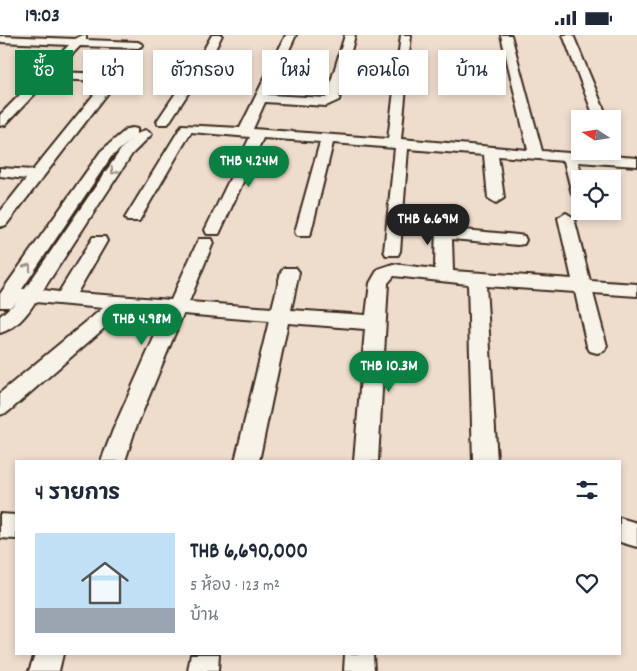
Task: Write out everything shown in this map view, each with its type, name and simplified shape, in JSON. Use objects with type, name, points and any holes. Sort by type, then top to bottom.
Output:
[{"type":"street","points":[[198,50],[205,35],[217,35]]},
{"type":"street","points":[[206,50],[217,35]]},
{"type":"street","points":[[114,460],[124,430],[209,237],[251,133],[260,98],[291,35]]},
{"type":"street","points":[[260,98],[326,102],[333,100],[350,35]]},
{"type":"street","points":[[392,251],[406,35]]},
{"type":"street","points":[[506,35],[536,155]]},
{"type":"street","points":[[568,35],[598,110]]},
{"type":"street","points":[[6,51],[21,38]]},
{"type":"street","points":[[0,39],[81,39],[138,45]]},
{"type":"street","points":[[70,50],[81,39]]},
{"type":"street","points":[[0,122],[26,95]]},
{"type":"street","points":[[0,222],[99,95]]},
{"type":"street","points":[[0,326],[21,309],[127,151],[152,125],[174,95]]},
{"type":"street","points":[[5,301],[106,154],[152,125],[637,162]]},
{"type":"street","points":[[133,218],[187,128]]},
{"type":"street","points":[[303,232],[328,138]]},
{"type":"street","points":[[491,151],[496,198]]},
{"type":"street","points":[[570,157],[574,170]]},
{"type":"street","points":[[0,172],[36,175]]},
{"type":"street","points":[[444,215],[444,276]]},
{"type":"street","points":[[566,218],[584,285],[597,346]]},
{"type":"street","points":[[444,233],[518,240]]},
{"type":"street","points":[[65,297],[99,241]]},
{"type":"street","points":[[366,460],[375,323],[379,283],[384,273],[393,270],[477,279],[637,290]]},
{"type":"street","points":[[247,460],[290,272]]},
{"type":"street","points":[[477,279],[485,460]]},
{"type":"street","points":[[5,301],[30,295],[65,297],[375,323]]},
{"type":"street","points":[[0,406],[122,302]]},
{"type":"street","points":[[0,526],[15,527]]},
{"type":"street","points":[[621,530],[637,535]]},
{"type":"street","points":[[44,671],[49,655]]},
{"type":"street","points":[[202,671],[206,655]]},
{"type":"street","points":[[359,655],[359,671]]}]
